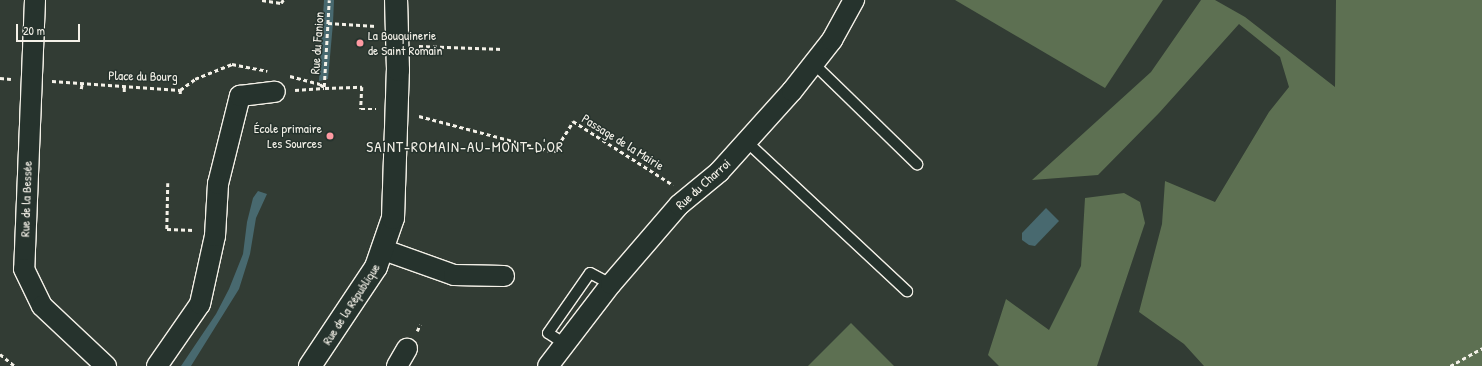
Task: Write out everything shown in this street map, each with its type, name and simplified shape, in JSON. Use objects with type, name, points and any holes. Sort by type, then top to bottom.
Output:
[{"type":"main road","name":"Rue de la République","points":[[310,366],[376,267],[384,250],[393,218],[396,110],[396,0]]},
{"type":"street","name":"Rue de la Bessée","points":[[35,0],[24,269],[42,306],[106,366]]},
{"type":"street","name":"Rue du Charroi","points":[[548,366],[611,284],[689,195],[719,172],[747,142],[814,64],[832,40],[854,0]]},
{"type":"street","points":[[157,366],[200,304],[215,236],[218,184],[240,96],[279,83]]},
{"type":"street","points":[[384,250],[454,275],[504,276]]},
{"type":"street","points":[[397,366],[407,349]]},
{"type":"lane","points":[[814,64],[916,164]]},
{"type":"lane","points":[[747,142],[907,291]]},
{"type":"path","points":[[262,0],[281,3],[283,0]]},
{"type":"path","name":"Rue du Fanion","points":[[324,87],[330,0]]},
{"type":"path","points":[[328,23],[397,37],[503,49]]},
{"type":"path","name":"Place du Bourg","points":[[53,81],[180,90],[195,79],[232,64],[269,71]]},
{"type":"path","points":[[279,83],[324,87]]},
{"type":"path","points":[[279,83],[324,87],[362,87],[361,109],[396,110]]},
{"type":"path","points":[[81,89],[82,84]]},
{"type":"path","points":[[124,86],[124,92]]},
{"type":"path","name":"Passage de la Mairie","points":[[396,110],[554,152],[573,121],[689,195]]},
{"type":"path","points":[[168,183],[167,229],[198,230]]},
{"type":"path","points":[[1450,366],[1482,348]]},
{"type":"path","points":[[0,354],[15,366]]},
{"type":"green space","points":[[955,0],[1163,0],[1105,88]]},
{"type":"green space","points":[[1201,0],[1215,0],[1245,17],[1335,87],[1336,0],[1482,0],[1482,366],[1204,366],[1184,344],[1139,312],[1162,224],[1165,181],[1215,202],[1269,112],[1289,87],[1280,57],[1239,24],[1159,113],[1098,175],[1032,180],[1151,72]]},
{"type":"green space","points":[[1124,193],[1140,202],[1145,223],[1097,366],[999,366],[988,355],[1006,299],[1049,330],[1081,266],[1085,198]]},
{"type":"green space","points":[[851,323],[894,366],[808,366]]},
{"type":"water","points":[[324,0],[334,0],[333,23],[328,79],[319,81]]},
{"type":"water","points":[[258,191],[267,194],[256,218],[250,254],[239,289],[191,366],[181,366],[216,314],[229,289],[243,254],[247,222],[253,198]]},
{"type":"water","points":[[1046,208],[1059,221],[1035,246],[1029,245],[1022,240],[1022,233]]},
{"type":"place","name":"La Bouquinerie de Saint Romain","points":[[360,43]]},
{"type":"place","name":"École primaire Les Sources","points":[[330,136]]},
{"type":"district","name":"SAINT-ROMAIN-AU-MONT-D'OR","points":[[465,147]]}]
